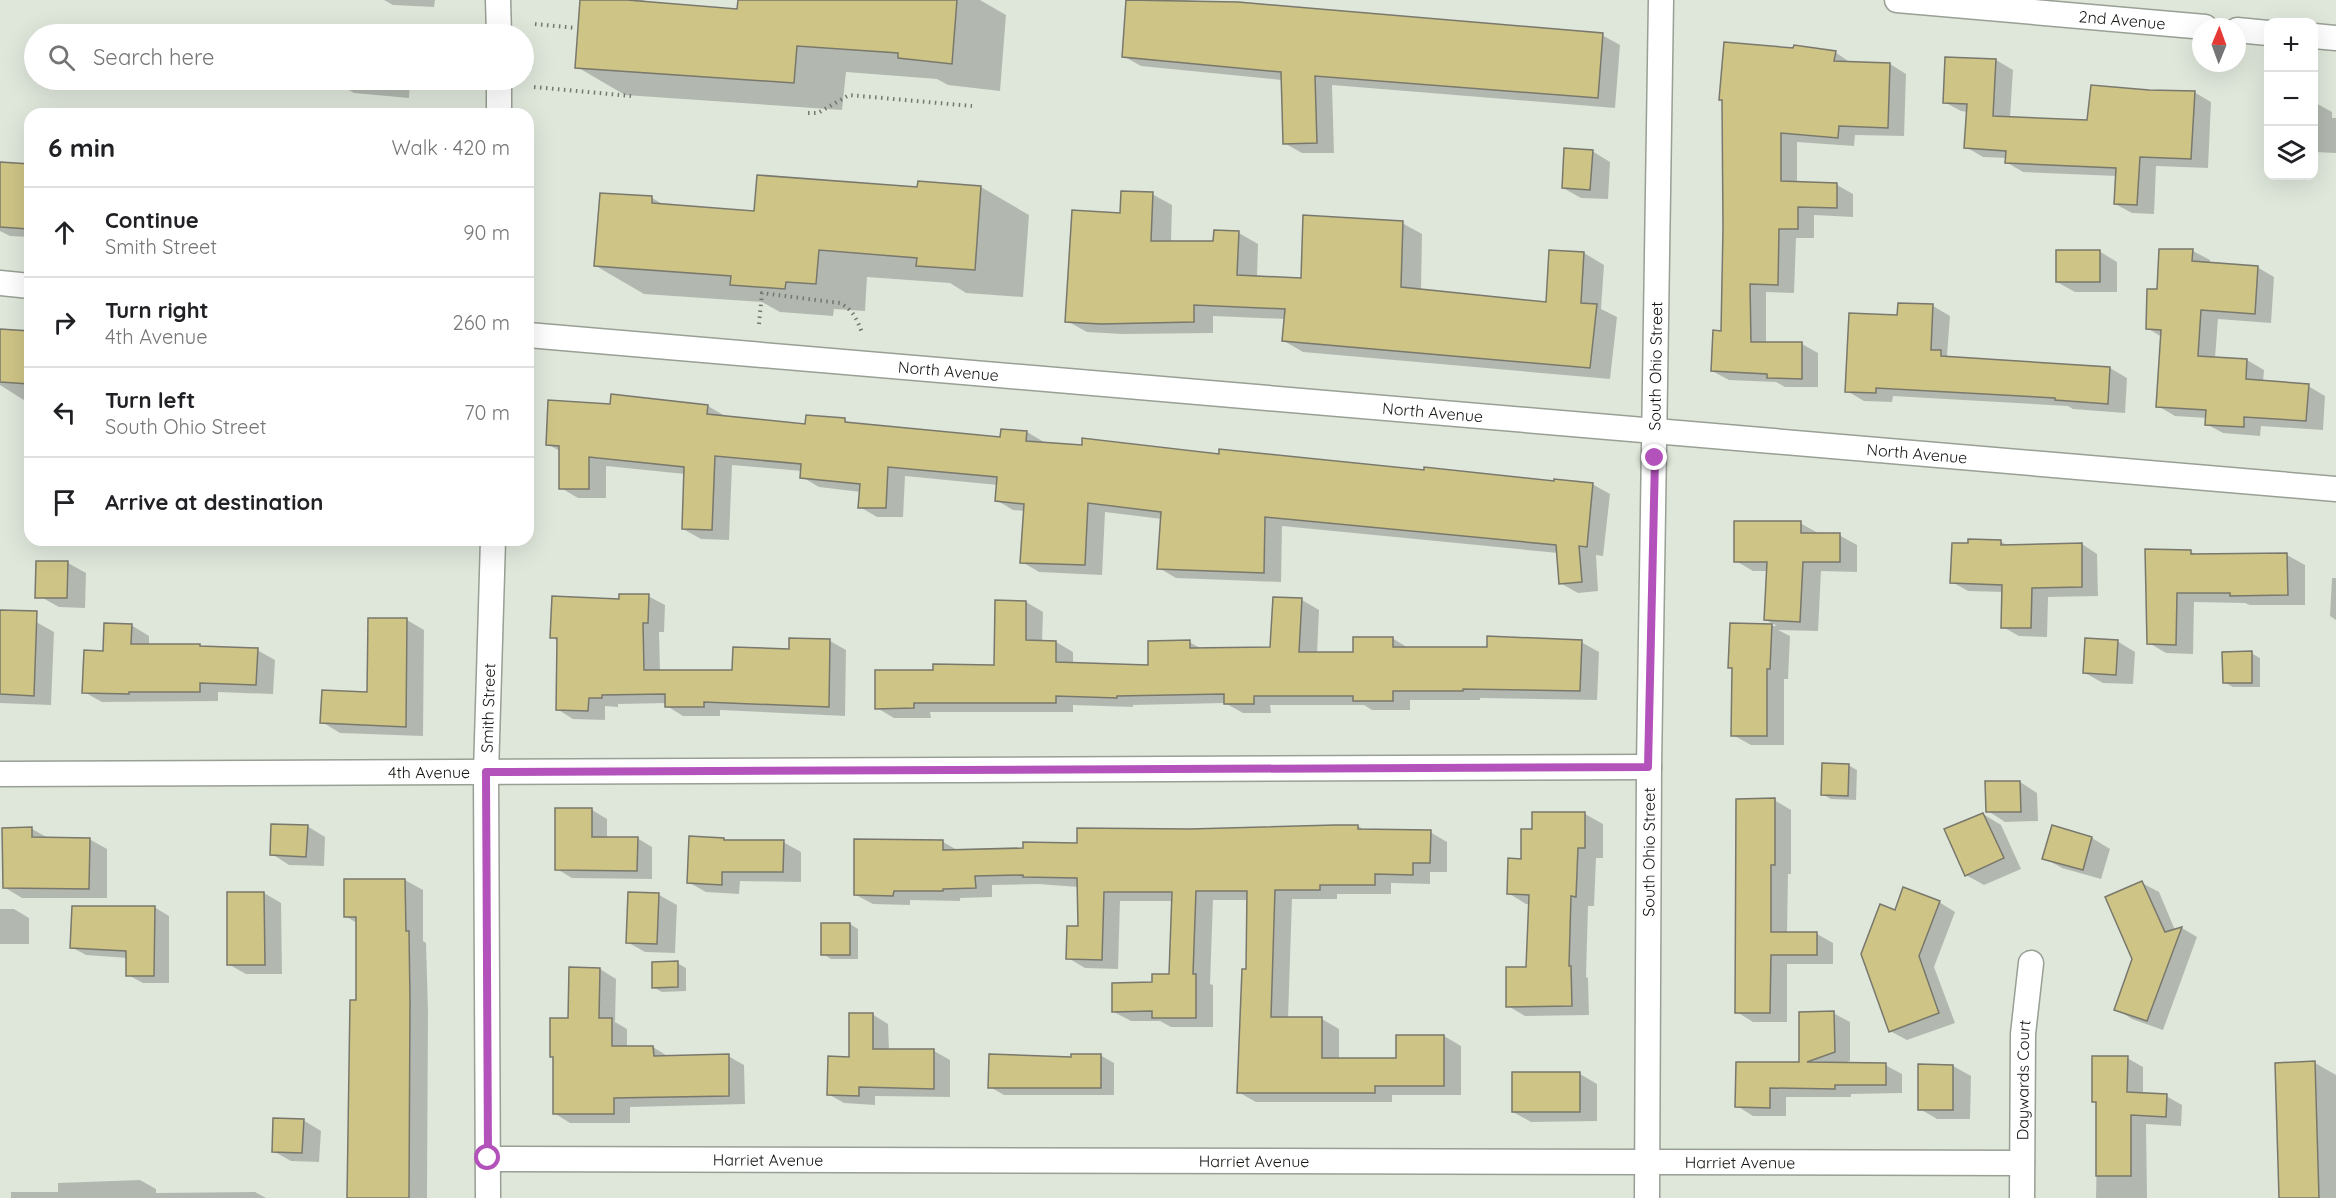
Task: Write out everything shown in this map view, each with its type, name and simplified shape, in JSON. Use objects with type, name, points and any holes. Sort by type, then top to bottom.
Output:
[{"type":"street","points":[[498,0],[499,24]]},
{"type":"street","name":"South Ohio Street","points":[[1647,1198],[1648,767],[1656,431],[1661,0]]},
{"type":"street","name":"2nd Avenue","points":[[1897,0],[2192,26]]},
{"type":"street","points":[[2246,31],[2264,33]]},
{"type":"street","points":[[2318,36],[2336,38]]},
{"type":"street","points":[[499,90],[499,108]]},
{"type":"street","points":[[0,283],[24,285]]},
{"type":"street","name":"North Avenue","points":[[534,335],[2336,489]]},
{"type":"street","name":"Smith Street","points":[[489,1198],[486,772],[493,546]]},
{"type":"street","name":"4th Avenue","points":[[0,774],[1648,767]]},
{"type":"street","name":"Daywards Court","points":[[2022,1198],[2023,1034],[2031,963]]},
{"type":"street","name":"Harriet Avenue","points":[[488,1158],[2022,1163]]},
{"type":"path","points":[[535,24],[576,28]]},
{"type":"path","points":[[534,87],[631,96]]},
{"type":"path","points":[[808,113],[818,113],[849,95],[972,106]]},
{"type":"path","points":[[759,324],[762,293],[840,303],[850,308],[862,333]]},
{"type":"building","points":[[580,0],[627,0],[737,9],[738,0],[957,0],[952,64],[898,58],[898,53],[797,46],[794,83],[575,68]]},
{"type":"building","points":[[1126,0],[1238,2],[1603,33],[1598,98],[1315,76],[1317,143],[1283,144],[1281,72],[1122,57]]},
{"type":"building","points":[[1724,42],[1793,48],[1794,45],[1836,51],[1834,61],[1890,63],[1888,128],[1839,126],[1838,138],[1781,133],[1781,181],[1837,183],[1837,208],[1798,207],[1798,229],[1779,229],[1778,285],[1750,284],[1751,342],[1802,342],[1802,379],[1767,378],[1767,374],[1711,371],[1713,330],[1721,331],[1722,100],[1719,100]]},
{"type":"building","points":[[1945,57],[1996,59],[1993,116],[2087,120],[2091,85],[2195,91],[2191,159],[2140,157],[2137,205],[2114,204],[2116,168],[2005,163],[2006,151],[1964,148],[1967,104],[1943,103]]},
{"type":"building","points":[[1564,148],[1593,150],[1590,190],[1562,188]]},
{"type":"building","points":[[0,162],[24,164],[24,229],[0,227]]},
{"type":"building","points":[[757,175],[917,187],[918,181],[981,186],[975,270],[916,266],[917,258],[819,250],[816,284],[786,282],[785,289],[730,285],[731,276],[594,266],[600,193],[652,196],[652,203],[754,211]]},
{"type":"building","points":[[1121,191],[1153,192],[1151,241],[1213,241],[1214,230],[1239,231],[1237,275],[1301,278],[1303,215],[1403,221],[1401,287],[1546,302],[1549,250],[1584,252],[1581,303],[1597,304],[1590,368],[1282,341],[1285,309],[1194,305],[1194,322],[1101,324],[1065,322],[1072,210],[1120,213]]},
{"type":"building","points":[[2159,249],[2193,249],[2192,261],[2258,266],[2255,314],[2201,310],[2198,356],[2247,359],[2246,379],[2309,384],[2306,421],[2244,417],[2244,427],[2205,425],[2206,410],[2156,407],[2161,330],[2146,329],[2147,289],[2157,289]]},
{"type":"building","points":[[2056,250],[2100,250],[2100,282],[2056,282]]},
{"type":"building","points":[[1898,303],[1933,304],[1931,350],[1941,350],[1941,356],[2110,367],[2108,404],[2055,400],[2055,398],[1876,388],[1876,393],[1845,392],[1849,313],[1897,315]]},
{"type":"building","points":[[0,329],[24,331],[24,384],[0,382]]},
{"type":"building","points":[[611,394],[708,405],[707,414],[805,424],[806,415],[845,418],[845,422],[1000,437],[1001,429],[1027,431],[1026,441],[1082,445],[1082,438],[1219,454],[1219,449],[1424,470],[1424,467],[1593,483],[1587,547],[1579,546],[1582,582],[1559,584],[1556,545],[1265,517],[1264,573],[1157,569],[1161,512],[1088,503],[1085,565],[1020,563],[1024,504],[995,501],[997,477],[888,467],[886,508],[858,508],[860,484],[800,478],[801,464],[715,456],[712,530],[682,529],[684,467],[589,457],[589,489],[559,489],[559,446],[546,445],[548,400],[610,404]]},
{"type":"building","points":[[1734,521],[1801,521],[1801,533],[1840,533],[1840,562],[1803,562],[1800,622],[1764,620],[1767,562],[1734,562]]},
{"type":"building","points":[[1968,539],[2001,540],[2001,545],[2082,543],[2082,587],[2032,588],[2031,628],[2001,628],[2002,585],[1950,583],[1952,543],[1968,543]]},
{"type":"building","points":[[2145,549],[2191,550],[2191,554],[2287,553],[2288,595],[2230,596],[2230,593],[2177,593],[2176,645],[2147,644]]},
{"type":"building","points":[[36,561],[68,561],[67,598],[35,598]]},
{"type":"building","points":[[619,594],[649,594],[648,623],[643,623],[644,670],[732,670],[733,647],[789,649],[789,638],[830,639],[829,707],[704,702],[704,707],[665,707],[665,694],[602,695],[602,698],[589,698],[588,711],[556,710],[557,638],[550,638],[552,596],[619,599]]},
{"type":"building","points":[[1273,597],[1302,598],[1299,652],[1353,652],[1353,637],[1393,637],[1393,647],[1487,647],[1487,636],[1582,640],[1580,691],[1463,689],[1463,691],[1393,691],[1393,701],[1353,701],[1353,696],[1254,696],[1254,704],[1224,704],[1224,694],[1117,696],[1117,698],[1056,696],[1056,703],[914,703],[914,708],[875,709],[875,670],[933,670],[933,664],[994,665],[995,600],[1026,601],[1026,640],[1056,641],[1056,662],[1148,665],[1148,641],[1190,640],[1190,648],[1270,647]]},
{"type":"building","points":[[0,610],[37,611],[34,696],[0,694]]},
{"type":"building","points":[[368,618],[407,618],[406,727],[320,723],[322,690],[367,692]]},
{"type":"building","points":[[104,623],[132,624],[131,644],[200,644],[200,646],[258,648],[256,685],[200,683],[200,692],[82,693],[84,650],[103,651]]},
{"type":"building","points":[[1730,623],[1772,624],[1770,669],[1767,669],[1767,736],[1731,736],[1732,668],[1728,668]]},
{"type":"building","points":[[2085,638],[2118,640],[2116,675],[2083,673]]},
{"type":"building","points":[[2252,651],[2252,683],[2223,683],[2222,652]]},
{"type":"building","points":[[1822,763],[1849,764],[1848,796],[1821,795]]},
{"type":"building","points":[[1985,781],[2020,781],[2021,812],[1986,812]]},
{"type":"building","points":[[1775,798],[1775,865],[1771,865],[1771,932],[1817,932],[1817,955],[1771,955],[1770,1013],[1735,1013],[1736,799]]},
{"type":"building","points":[[555,808],[592,808],[592,837],[638,837],[637,871],[555,870]]},
{"type":"building","points":[[1532,812],[1585,812],[1585,848],[1578,848],[1576,897],[1571,896],[1569,966],[1571,966],[1572,1006],[1506,1007],[1506,967],[1526,967],[1529,895],[1507,894],[1508,858],[1521,859],[1521,829],[1532,829]]},
{"type":"building","points":[[1983,813],[2004,858],[1965,876],[1944,829]]},
{"type":"building","points":[[271,824],[308,825],[306,857],[270,855]]},
{"type":"building","points":[[1358,825],[1358,829],[1431,830],[1430,863],[1413,863],[1413,875],[1375,874],[1375,885],[1320,885],[1320,890],[1275,890],[1271,1017],[1322,1017],[1322,1058],[1396,1058],[1396,1035],[1444,1035],[1444,1086],[1375,1086],[1375,1093],[1237,1093],[1242,969],[1246,969],[1247,891],[1196,891],[1193,974],[1196,974],[1196,1018],[1152,1018],[1152,1011],[1112,1012],[1112,983],[1152,982],[1152,974],[1169,974],[1172,892],[1104,892],[1102,960],[1066,959],[1067,926],[1078,926],[1077,878],[1023,877],[1023,875],[975,876],[976,888],[894,891],[893,896],[854,895],[854,839],[943,840],[943,850],[1023,848],[1023,842],[1077,843],[1077,828],[1190,829]]},
{"type":"building","points":[[2052,825],[2092,837],[2083,870],[2042,859]]},
{"type":"building","points":[[32,827],[32,837],[90,838],[89,889],[3,888],[2,828]]},
{"type":"building","points":[[689,836],[724,838],[724,840],[784,840],[783,872],[722,872],[722,885],[687,883]]},
{"type":"building","points":[[344,879],[405,879],[406,931],[409,931],[410,1000],[409,1198],[347,1198],[350,1000],[356,1000],[356,917],[344,917]]},
{"type":"building","points":[[2142,881],[2165,932],[2182,927],[2147,1021],[2114,1010],[2132,959],[2105,897]]},
{"type":"building","points":[[1903,887],[1940,901],[1919,956],[1939,1013],[1889,1032],[1861,954],[1880,904],[1895,910]]},
{"type":"building","points":[[227,892],[264,892],[265,965],[227,965]]},
{"type":"building","points":[[628,892],[659,893],[657,944],[626,943]]},
{"type":"building","points":[[72,906],[155,906],[154,976],[126,976],[126,951],[70,948]]},
{"type":"building","points":[[821,923],[850,923],[850,955],[821,955]]},
{"type":"building","points":[[678,961],[678,987],[652,988],[652,962]]},
{"type":"building","points":[[569,967],[600,968],[599,1018],[612,1018],[612,1046],[653,1046],[654,1056],[729,1054],[729,1096],[614,1098],[614,1114],[553,1114],[550,1018],[568,1018]]},
{"type":"building","points":[[1834,1011],[1835,1052],[1807,1062],[1886,1063],[1886,1085],[1835,1085],[1835,1089],[1770,1088],[1770,1108],[1735,1107],[1736,1062],[1799,1062],[1799,1012]]},
{"type":"building","points":[[849,1013],[873,1013],[873,1049],[934,1049],[934,1089],[859,1087],[859,1096],[827,1095],[828,1056],[849,1057]]},
{"type":"building","points":[[989,1054],[1071,1057],[1071,1054],[1101,1054],[1101,1088],[988,1088]]},
{"type":"building","points":[[2092,1056],[2128,1056],[2127,1092],[2167,1094],[2166,1117],[2131,1115],[2131,1176],[2096,1176],[2096,1102],[2092,1102]]},
{"type":"building","points":[[2315,1061],[2319,1198],[2279,1198],[2275,1063]]},
{"type":"building","points":[[1918,1064],[1953,1065],[1953,1110],[1918,1110]]},
{"type":"building","points":[[1512,1072],[1580,1072],[1580,1112],[1512,1112]]},
{"type":"building","points":[[273,1118],[304,1119],[302,1153],[272,1152]]},
{"type":"route","points":[[488,1158],[486,772],[1648,767],[1655,458]]}]
